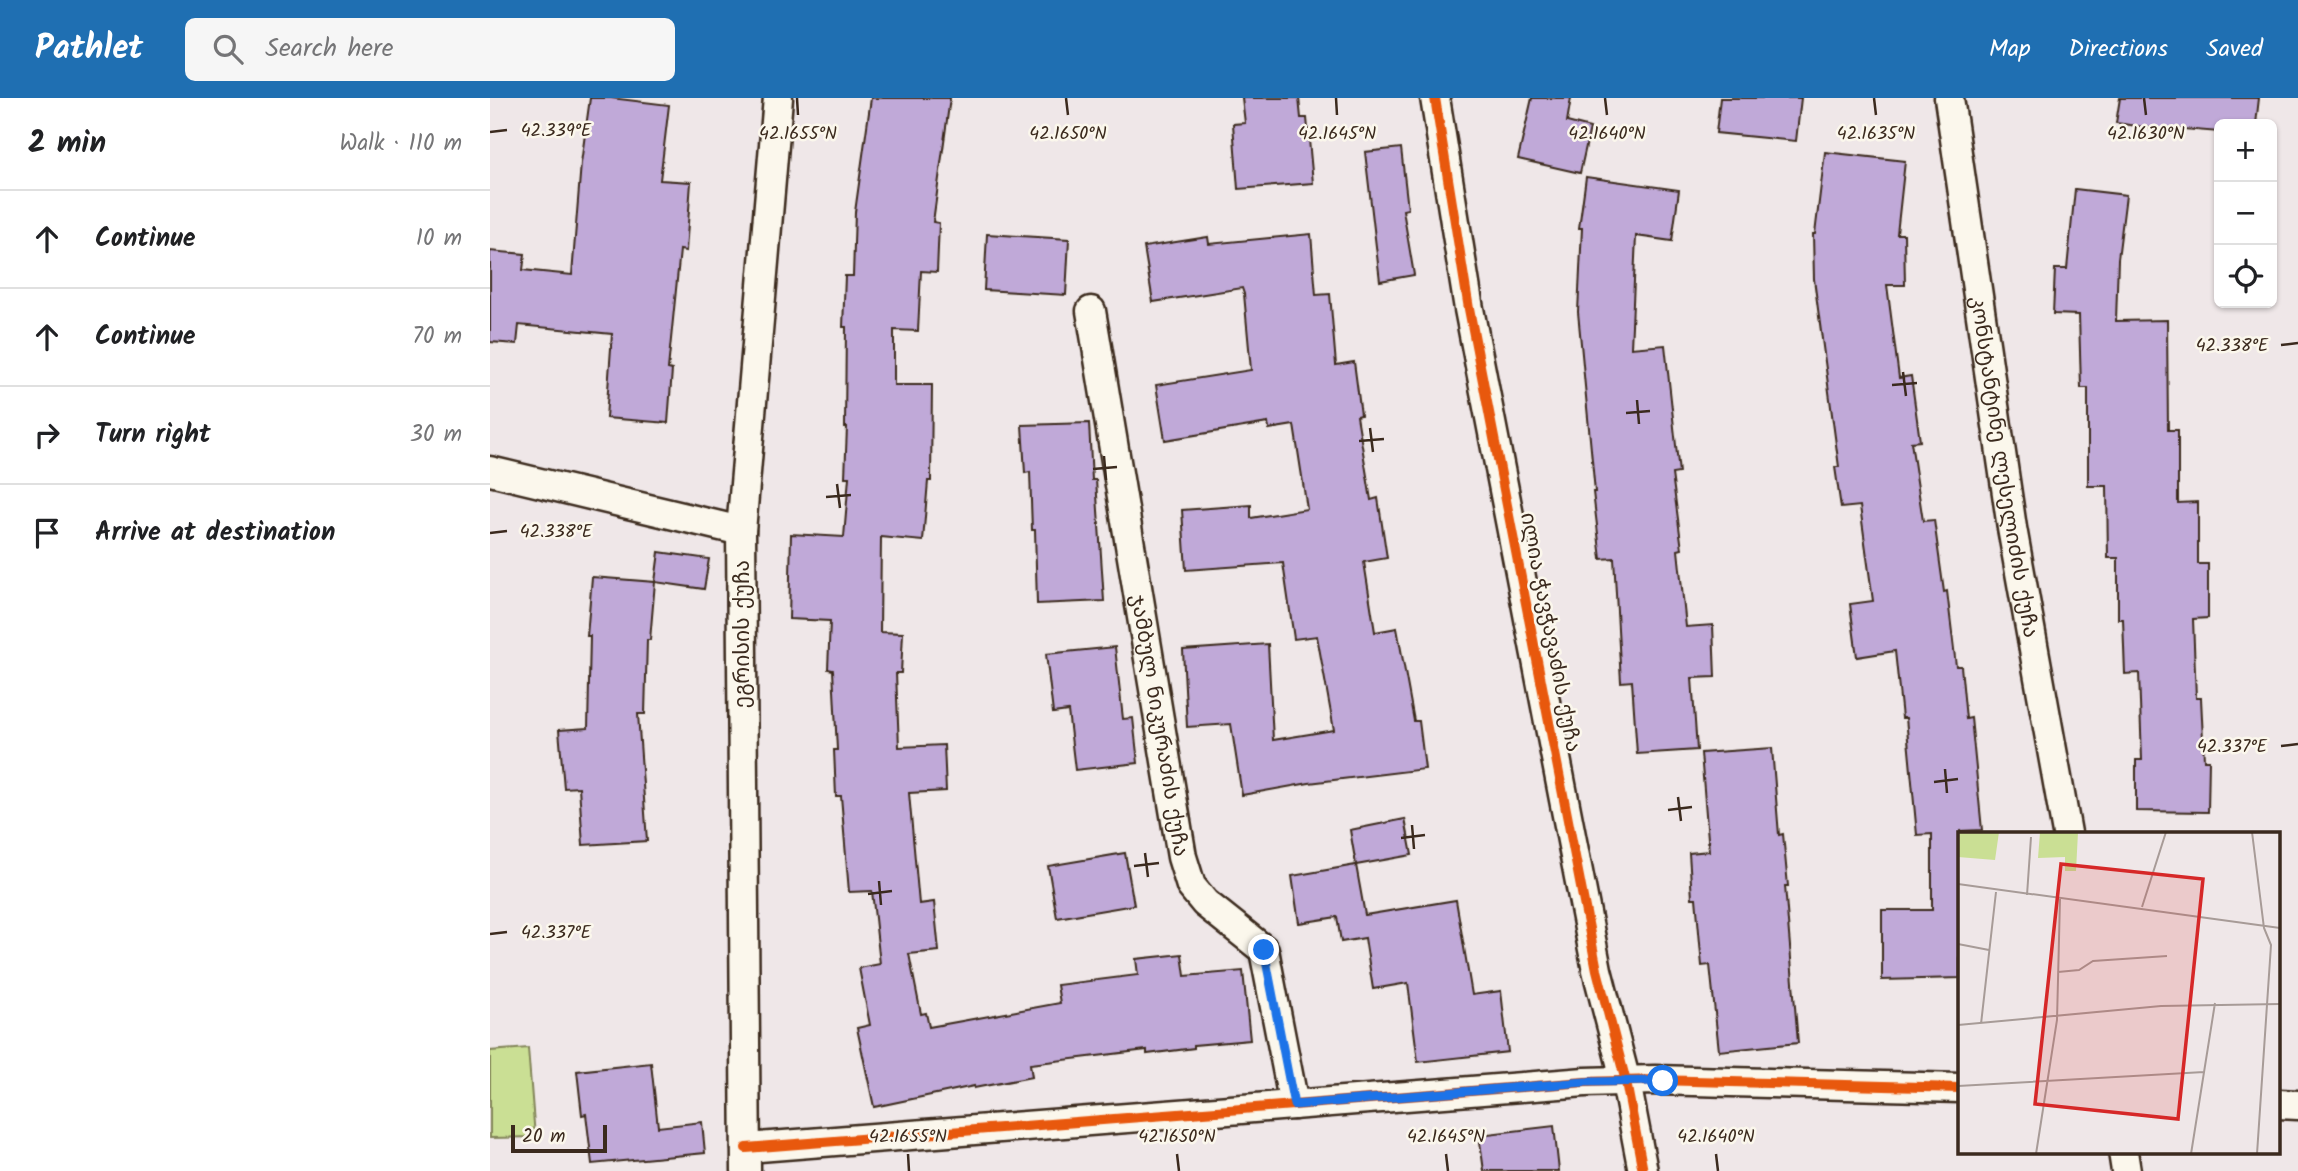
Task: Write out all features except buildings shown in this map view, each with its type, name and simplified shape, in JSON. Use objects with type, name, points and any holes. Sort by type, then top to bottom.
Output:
[{"type":"street","name":"ეგრისის ქუჩა","points":[[746,1160],[741,531],[778,98]]},
{"type":"street","name":"ილია ჭავჭავაძის ქუჩა","points":[[1435,98],[1476,349],[1595,957],[1626,1082],[1643,1171]]},
{"type":"street","name":"კონსტანტინე ლესელიძის ქუჩა","points":[[1949,98],[2012,528],[2067,832]]},
{"type":"street","name":"ჯამბულ ნიკურაძის ქუჩა","points":[[1091,311],[1182,858],[1191,886],[1205,903],[1264,950],[1294,1105]]},
{"type":"street","points":[[490,471],[741,531]]},
{"type":"street","points":[[746,1160],[1294,1105],[1585,1082],[1655,1080],[1958,1088]]},
{"type":"street","points":[[2280,1104],[2298,1105]]},
{"type":"green space","points":[[528,1048],[535,1137],[490,1138],[490,1051]]},
{"type":"cycle path","points":[[1435,98],[1469,309],[1597,970],[1626,1082],[1643,1171]]},
{"type":"cycle path","points":[[746,1148],[1585,1082],[1655,1080],[1958,1088]]},
{"type":"route","points":[[1264,950],[1294,1105],[1585,1082],[1663,1081]]}]
